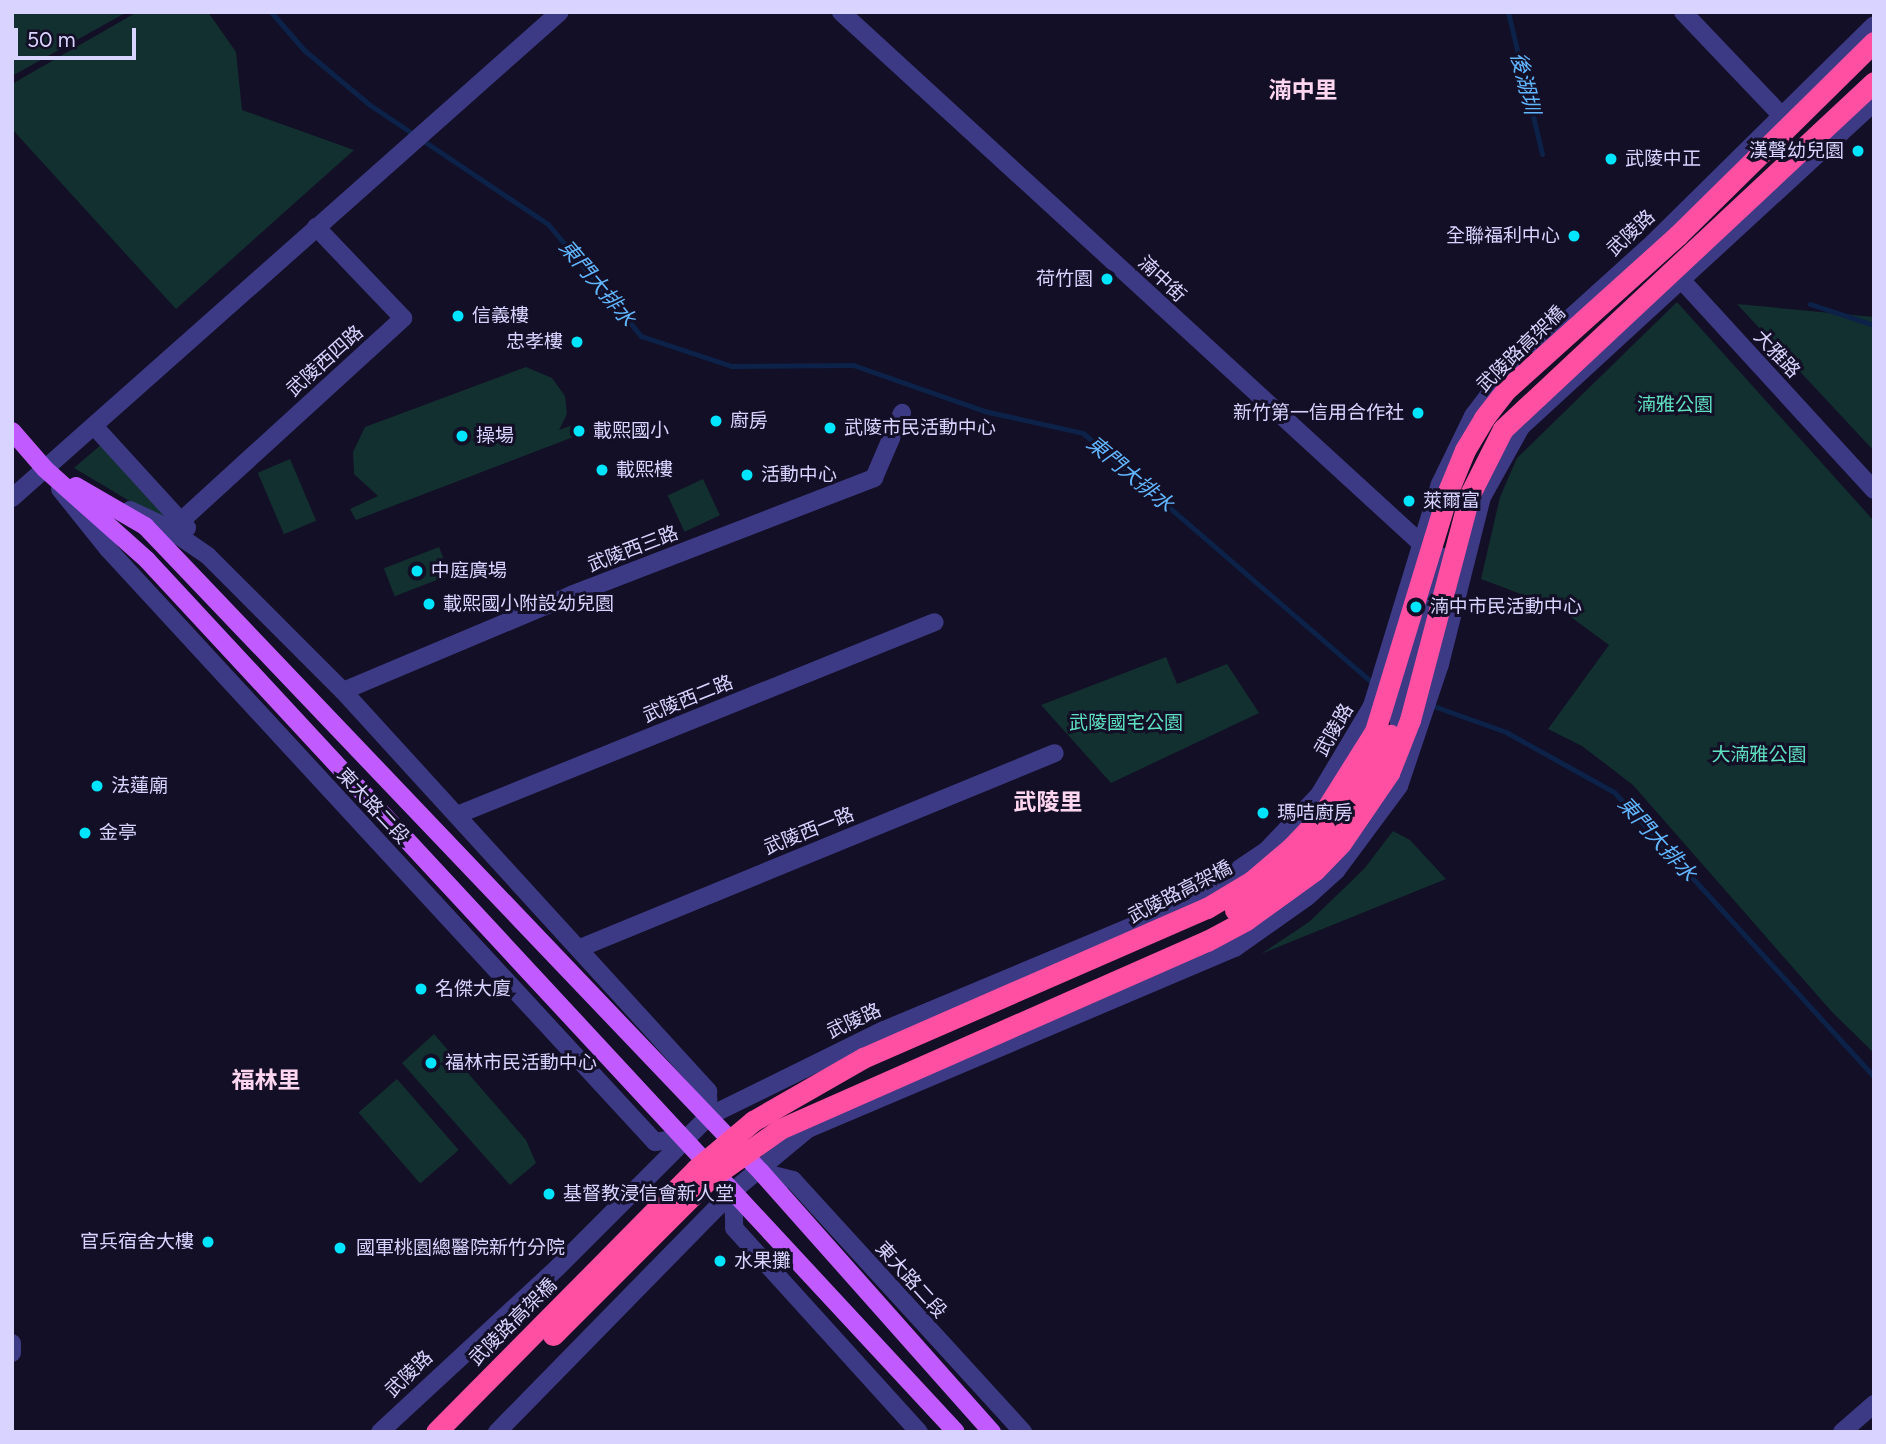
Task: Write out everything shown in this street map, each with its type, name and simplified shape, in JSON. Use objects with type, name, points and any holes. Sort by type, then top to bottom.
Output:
[{"type":"highway","name":"武陵路高架橋","points":[[436,1432],[585,1291],[708,1180],[780,1129],[1207,941],[1246,920],[1315,870],[1341,844],[1388,773],[1410,720],[1465,450],[1507,389],[1678,235],[1874,42]]},
{"type":"highway","points":[[1682,213],[1729,196],[1758,175],[1874,62]]},
{"type":"highway","name":"武陵路高架橋","points":[[456,1432],[713,1153],[800,1091],[944,1021],[1207,908],[1252,881],[1292,847],[1323,814],[1375,731],[1450,523],[1486,457],[1527,402],[1874,82]]},
{"type":"highway","points":[[1716,249],[1758,175]]},
{"type":"highway","points":[[953,1003],[1039,996],[1207,925],[1254,898],[1317,845],[1382,752],[1395,722],[1450,523]]},
{"type":"highway","points":[[990,1049],[1039,996]]},
{"type":"main road","name":"東大路二段","points":[[12,431],[45,470],[147,560],[687,1137],[733,1191],[956,1432]]},
{"type":"main road","name":"東大路二段","points":[[45,470],[145,526],[709,1116],[992,1432]]},
{"type":"street","points":[[12,498],[442,113],[560,12]]},
{"type":"street","name":"湳中街","points":[[841,12],[1420,544],[1442,557],[1463,564]]},
{"type":"street","points":[[1683,12],[1783,117]]},
{"type":"street","points":[[1870,12],[1874,16]]},
{"type":"street","name":"武陵路","points":[[380,1432],[557,1268],[709,1116],[884,1030],[953,1003],[1215,889],[1290,828],[1319,795],[1372,706],[1420,544],[1453,450],[1498,383],[1653,243],[1874,25]]},
{"type":"street","points":[[497,1432],[733,1191],[761,1172],[808,1129],[990,1049],[1235,948],[1269,926],[1336,871],[1399,778],[1422,723],[1440,664],[1482,497],[1521,427],[1874,102]]},
{"type":"street","name":"武陵西四路","points":[[181,521],[404,318],[316,227]]},
{"type":"street","name":"大雅路","points":[[1653,243],[1682,281],[1874,490]]},
{"type":"street","name":"武陵西三路","points":[[343,691],[571,595],[874,478],[902,413]]},
{"type":"street","name":"東大路二段","points":[[94,425],[181,521],[208,556],[343,691],[708,1091],[709,1116]]},
{"type":"street","name":"東大路二段","points":[[45,470],[166,527],[208,556]]},
{"type":"street","name":"東大路二段","points":[[45,470],[108,549],[655,1142],[687,1137]]},
{"type":"street","points":[[1399,778],[1399,715],[1442,557]]},
{"type":"street","name":"武陵西二路","points":[[457,815],[935,622]]},
{"type":"street","points":[[1351,744],[1399,778]]},
{"type":"street","name":"武陵西一路","points":[[580,948],[1055,753]]},
{"type":"street","name":"東大路二段","points":[[761,1172],[793,1181],[1023,1432]]},
{"type":"street","points":[[733,1191],[734,1228],[919,1432]]},
{"type":"street","points":[[12,1343],[12,1353]]},
{"type":"street","points":[[1842,1432],[1874,1404]]},
{"type":"green space","points":[[12,12],[127,12],[12,76]]},
{"type":"green space","points":[[137,12],[208,12],[236,52],[242,110],[354,150],[176,309],[12,129],[12,84]]},
{"type":"green space","name":"大湳雅公園","points":[[1677,302],[1874,521],[1874,1053],[1832,1012],[1633,785],[1582,746],[1548,729],[1609,645],[1560,609],[1481,579],[1500,497],[1517,458]]},
{"type":"green space","points":[[1737,304],[1874,317],[1874,451]]},
{"type":"green space","points":[[526,367],[552,378],[565,396],[567,414],[559,430],[581,422],[589,431],[356,520],[350,509],[378,496],[354,474],[353,452],[365,427]]},
{"type":"green space","points":[[103,443],[175,528],[74,468]]},
{"type":"green space","points":[[290,459],[316,521],[284,534],[258,473]]},
{"type":"green space","points":[[703,479],[720,515],[685,532],[668,495]]},
{"type":"green space","name":"中庭廣場","points":[[439,547],[450,575],[395,596],[384,568]]},
{"type":"green space","name":"武陵國宅公園","points":[[1166,657],[1177,684],[1227,664],[1259,713],[1111,783],[1041,705]]},
{"type":"green space","points":[[1393,831],[1410,840],[1446,879],[1261,954],[1309,922],[1364,869]]},
{"type":"green space","points":[[434,1034],[526,1140],[536,1163],[510,1185],[402,1063]]},
{"type":"green space","points":[[397,1079],[459,1150],[420,1183],[359,1112]]},
{"type":"waterway","name":"東門大排水","points":[[271,12],[304,50],[370,105],[548,224],[641,336],[731,366],[853,365],[984,411],[1083,433],[1376,686]]},
{"type":"waterway","name":"後湖圳","points":[[1508,12],[1542,154]]},
{"type":"waterway","name":"後湖圳","points":[[1810,304],[1874,325]]},
{"type":"waterway","name":"東門大排水","points":[[1428,704],[1506,732],[1614,792],[1874,1077]]},
{"type":"place","name":"漢聲幼兒園","points":[[1858,151]]},
{"type":"place","name":"武陵中正","points":[[1611,159]]},
{"type":"place","name":"全聯福利中心","points":[[1574,236]]},
{"type":"place","name":"荷竹園","points":[[1107,279]]},
{"type":"place","name":"信義樓","points":[[458,316]]},
{"type":"place","name":"忠孝樓","points":[[577,342]]},
{"type":"place","name":"新竹第一信用合作社","points":[[1418,413]]},
{"type":"place","name":"廚房","points":[[716,421]]},
{"type":"place","name":"武陵市民活動中心","points":[[830,428]]},
{"type":"place","name":"載熙國小","points":[[579,431]]},
{"type":"place","name":"操場","points":[[462,436]]},
{"type":"place","name":"載熙樓","points":[[602,470]]},
{"type":"place","name":"活動中心","points":[[747,475]]},
{"type":"place","name":"萊爾富","points":[[1409,501]]},
{"type":"place","name":"中庭廣場","points":[[417,571]]},
{"type":"place","name":"載熙國小附設幼兒園","points":[[429,604]]},
{"type":"place","name":"湳中市民活動中心","points":[[1416,607]]},
{"type":"place","name":"法蓮廟","points":[[97,786]]},
{"type":"place","name":"瑪咭廚房","points":[[1263,813]]},
{"type":"place","name":"金亭","points":[[85,833]]},
{"type":"place","name":"名傑大廈","points":[[421,989]]},
{"type":"place","name":"福林市民活動中心","points":[[431,1063]]},
{"type":"place","name":"基督教浸信會新人堂","points":[[549,1194]]},
{"type":"place","name":"官兵宿舍大樓","points":[[208,1242]]},
{"type":"place","name":"國軍桃園總醫院新竹分院","points":[[340,1248]]},
{"type":"place","name":"水果攤","points":[[720,1261]]},
{"type":"district","name":"湳中里","points":[[1303,90]]},
{"type":"district","name":"武陵里","points":[[1048,802]]},
{"type":"district","name":"福林里","points":[[266,1080]]},
{"type":"park label","name":"湳雅公園","points":[[1675,405]]}]
